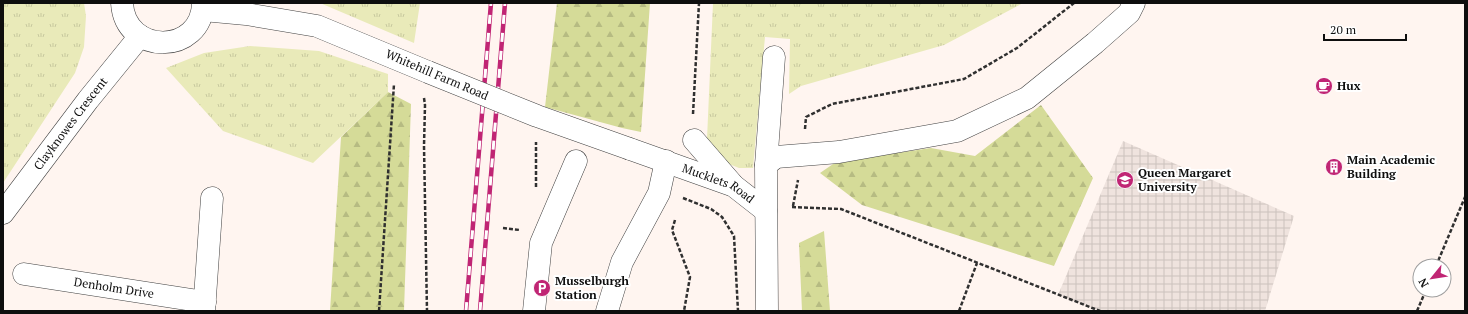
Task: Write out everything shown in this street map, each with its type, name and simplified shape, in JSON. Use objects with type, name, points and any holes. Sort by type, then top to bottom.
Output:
[{"type":"street","points":[[122,3],[126,19],[132,29],[140,36]]},
{"type":"street","points":[[766,165],[776,157],[839,152],[957,131],[1027,98],[1095,43],[1128,13],[1134,3]]},
{"type":"street","name":"Whitehill Farm Road","points":[[140,36],[152,42],[166,43],[178,40],[194,28],[198,23],[203,7],[317,26],[400,59],[425,82],[537,116],[666,161]]},
{"type":"street","name":"Clayknowes Crescent","points":[[3,214],[88,100],[140,36]]},
{"type":"street","points":[[767,311],[766,165],[774,57]]},
{"type":"street","points":[[694,140],[734,186]]},
{"type":"street","points":[[534,311],[541,243],[576,161]]},
{"type":"street","points":[[607,311],[622,262],[659,193],[666,161]]},
{"type":"street","name":"Mucklets Road","points":[[666,161],[734,186],[766,211]]},
{"type":"street","name":"Denholm Drive","points":[[24,274],[205,306],[212,198]]},
{"type":"path","points":[[694,140],[693,108],[699,3]]},
{"type":"path","points":[[793,207],[803,154],[806,117],[832,104],[964,79],[1017,48],[1074,3]]},
{"type":"path","points":[[379,311],[394,77],[400,59]]},
{"type":"path","points":[[425,82],[424,146],[427,311]]},
{"type":"path","points":[[536,186],[537,116]]},
{"type":"path","points":[[693,171],[689,201],[711,209],[722,217],[734,236],[738,311]]},
{"type":"path","points":[[1439,258],[1465,197]]},
{"type":"path","points":[[680,205],[682,198]]},
{"type":"path","points":[[766,211],[793,207],[841,209],[1100,311]]},
{"type":"path","points":[[676,217],[672,230],[690,277],[684,311]]},
{"type":"path","points":[[959,311],[977,263]]},
{"type":"path","points":[[1417,311],[1423,298]]},
{"type":"green space","points":[[3,3],[84,3],[86,16],[84,47],[75,73],[3,183]]},
{"type":"green space","points":[[320,3],[420,3],[414,43]]},
{"type":"green space","points":[[557,3],[650,3],[641,132],[545,107]]},
{"type":"green space","points":[[713,3],[1023,3],[944,45],[801,86],[789,94],[790,39],[765,37],[753,168],[739,168],[724,162],[707,139]]},
{"type":"green space","points":[[250,46],[319,51],[388,74],[388,92],[313,163],[223,131],[166,68],[204,53]]},
{"type":"green space","points":[[388,92],[411,104],[404,311],[330,311],[341,137]]},
{"type":"green space","points":[[1041,105],[1093,178],[1054,266],[862,205],[820,173],[836,162],[931,148],[975,156]]},
{"type":"green space","points":[[824,231],[830,311],[802,311],[799,243]]},
{"type":"shaded area","points":[[1123,141],[1294,216],[1265,311],[1100,311],[1058,295]]},
{"type":"railway","points":[[466,311],[491,3]]},
{"type":"railway","points":[[480,311],[505,3]]},
{"type":"place","name":"Hux","points":[[1324,86]]},
{"type":"place","name":"Main Academic Building","points":[[1334,167]]},
{"type":"place","name":"Queen Margaret University","points":[[1125,180]]},
{"type":"place","name":"Musselburgh Station","points":[[542,288]]}]
